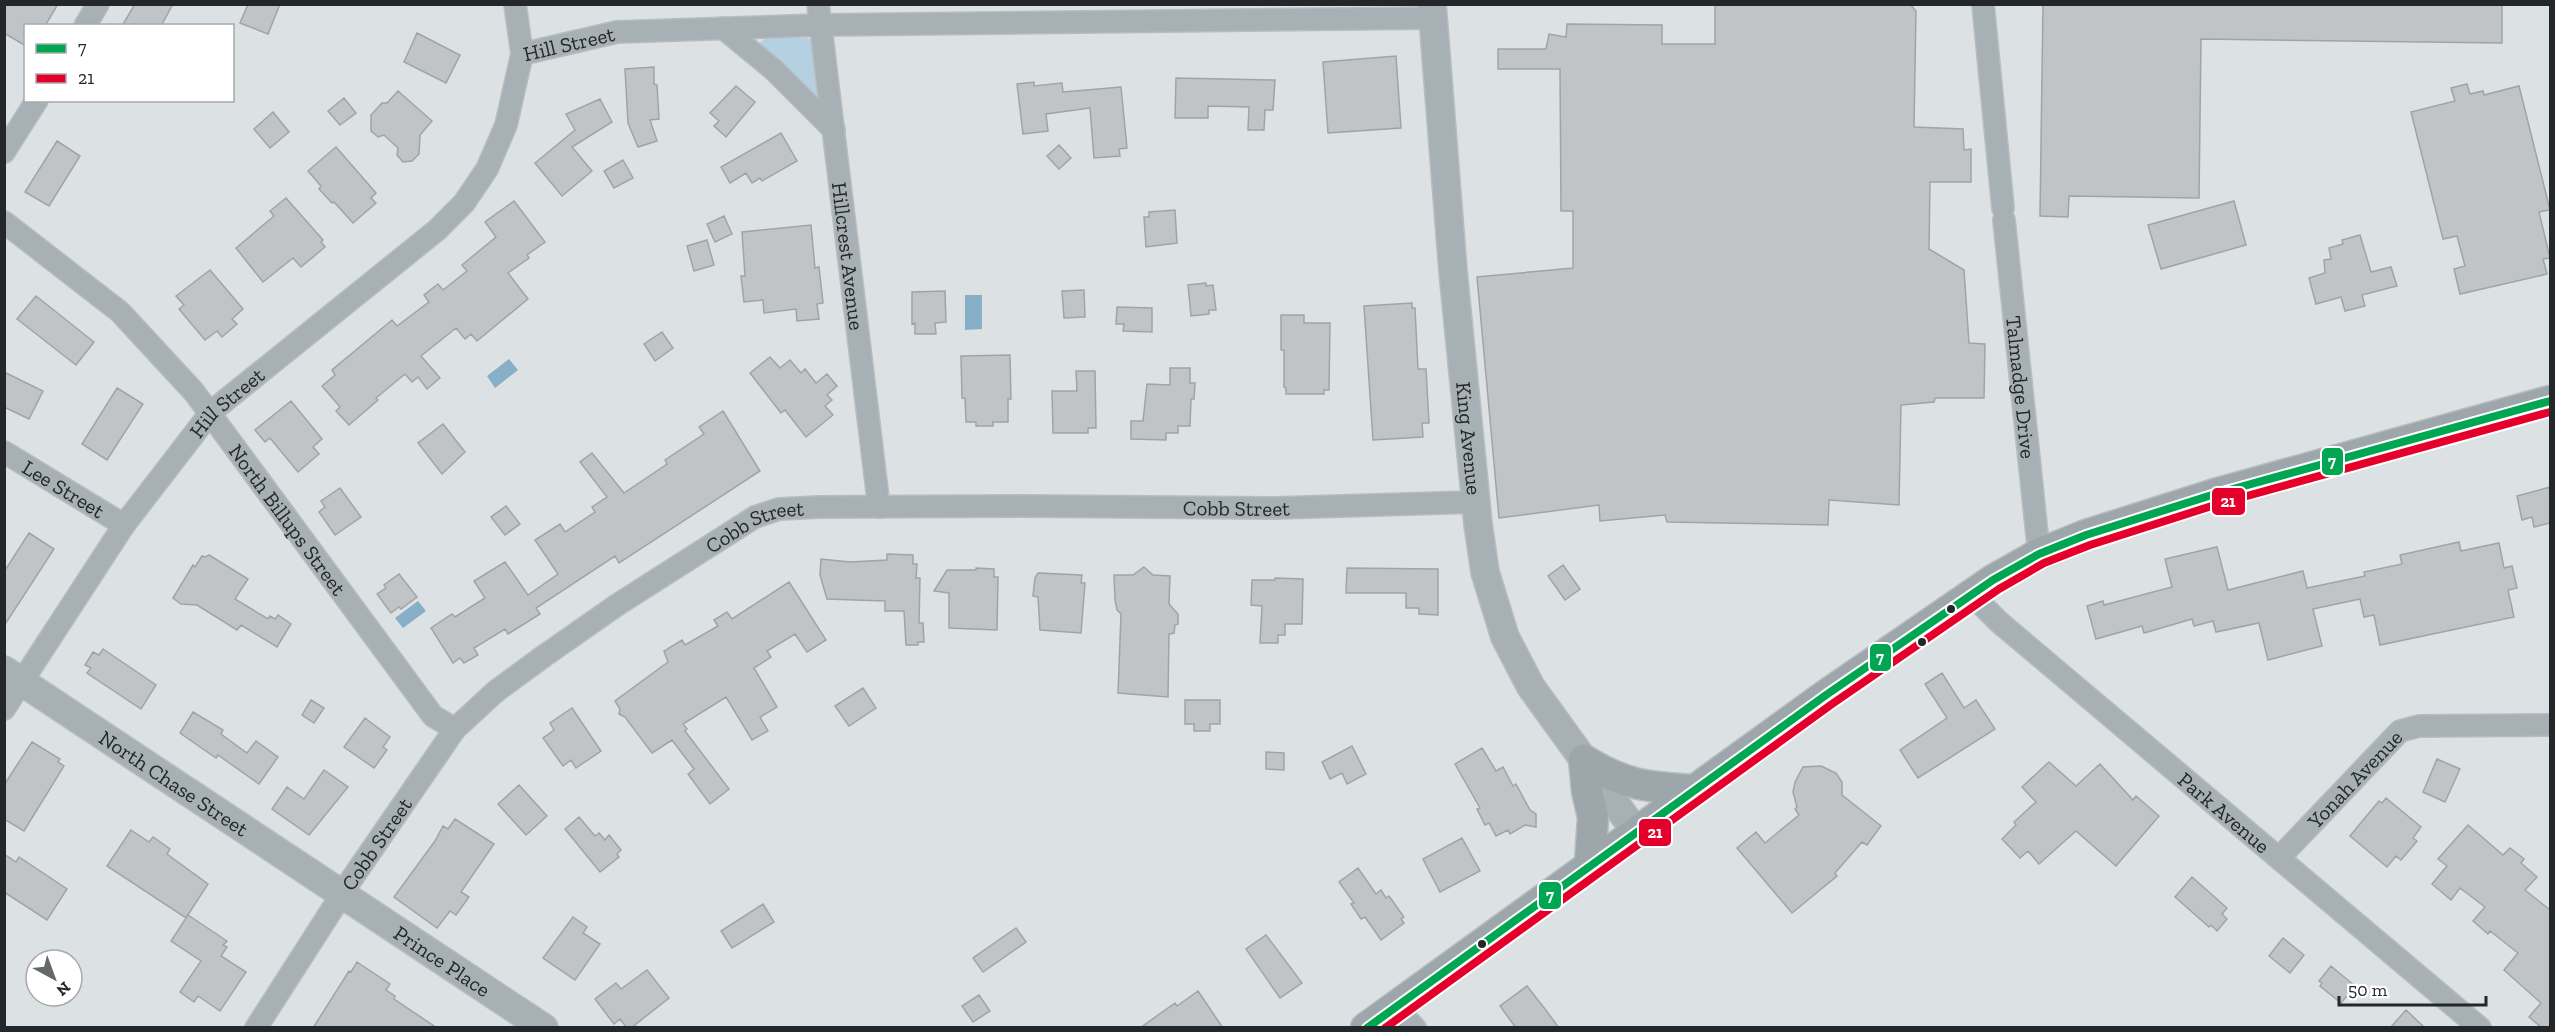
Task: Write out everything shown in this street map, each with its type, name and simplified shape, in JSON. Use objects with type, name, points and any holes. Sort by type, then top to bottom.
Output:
[{"type":"main road","points":[[1366,1028],[1405,1017],[1590,864],[1826,695],[1972,595],[2039,554],[2086,535],[2215,494],[2550,401]]},
{"type":"main road","points":[[1584,760],[1610,776],[1628,783],[1695,790]]},
{"type":"main road","points":[[1584,760],[1587,791],[1593,817],[1590,864]]},
{"type":"street","points":[[86,24],[98,4]]},
{"type":"street","points":[[515,4],[522,54]]},
{"type":"street","name":"Talmadge Drive","points":[[1983,4],[2039,554]]},
{"type":"street","name":"Hill Street","points":[[4,709],[13,676],[124,525],[211,412],[410,252],[464,203],[487,169],[506,125],[522,54],[617,32],[723,28],[820,15],[1432,11]]},
{"type":"street","name":"King Avenue","points":[[1432,11],[1453,271],[1475,502],[1485,572],[1505,637],[1531,687],[1636,832]]},
{"type":"street","name":"Hillcrest Avenue","points":[[820,15],[879,507]]},
{"type":"street","points":[[723,28],[774,70],[834,130]]},
{"type":"street","points":[[4,152],[36,102]]},
{"type":"street","name":"North Billups Street","points":[[4,222],[120,312],[211,412],[433,716],[455,729]]},
{"type":"street","name":"Lee Street","points":[[4,452],[124,525]]},
{"type":"street","name":"Cobb Street","points":[[256,1028],[455,729],[495,692],[543,656],[617,605],[755,517],[778,509],[1275,508],[1475,502]]},
{"type":"street","name":"Park Avenue","points":[[1972,595],[1999,622],[2480,1028]]},
{"type":"street","name":"North Chase Street","points":[[13,676],[342,896]]},
{"type":"street","name":"Yonah Avenue","points":[[2280,857],[2400,731],[2419,726],[2550,725]]},
{"type":"street","name":"Prince Place","points":[[342,896],[544,1028]]},
{"type":"shaded area","points":[[765,38],[808,38],[812,42],[819,95],[812,96],[761,50],[760,43]]},
{"type":"shaded area","points":[[965,295],[982,295],[982,329],[965,330]]},
{"type":"shaded area","points":[[509,359],[518,370],[495,388],[487,376]]},
{"type":"shaded area","points":[[418,601],[426,611],[403,628],[395,618]]},
{"type":"building","points":[[4,4],[58,4],[46,24],[24,24],[24,45],[4,33]]},
{"type":"building","points":[[135,4],[173,4],[162,24],[123,24]]},
{"type":"building","points":[[248,4],[280,4],[268,34],[240,23]]},
{"type":"building","points":[[1715,4],[1910,4],[1916,11],[1914,127],[1963,129],[1964,150],[1971,149],[1971,182],[1930,182],[1929,249],[1964,270],[1969,343],[1985,344],[1984,398],[1935,398],[1934,402],[1901,405],[1899,505],[1829,500],[1828,525],[1667,522],[1665,515],[1600,521],[1599,505],[1499,518],[1477,277],[1573,268],[1573,211],[1561,211],[1560,69],[1498,69],[1498,49],[1546,49],[1549,34],[1566,37],[1567,24],[1662,25],[1662,44],[1715,44]]},
{"type":"building","points":[[2043,4],[2502,4],[2502,43],[2201,39],[2199,198],[2069,196],[2068,217],[2040,216]]},
{"type":"building","points":[[417,33],[460,55],[446,83],[404,62]]},
{"type":"building","points":[[1396,56],[1401,128],[1328,133],[1323,62]]},
{"type":"building","points":[[654,67],[659,119],[650,120],[657,141],[638,147],[628,123],[625,69]]},
{"type":"building","points":[[1176,78],[1275,80],[1273,110],[1265,110],[1264,130],[1248,130],[1249,107],[1208,106],[1208,118],[1175,118]]},
{"type":"building","points":[[1034,82],[1034,86],[1062,83],[1063,92],[1121,87],[1127,148],[1119,149],[1120,156],[1094,158],[1090,108],[1046,114],[1048,131],[1023,134],[1017,84]]},
{"type":"building","points":[[2467,84],[2470,94],[2483,91],[2484,95],[2519,86],[2550,210],[2539,212],[2550,258],[2543,259],[2547,274],[2460,294],[2454,269],[2465,266],[2457,236],[2443,239],[2411,112],[2455,101],[2451,88]]},
{"type":"building","points":[[736,86],[755,102],[726,137],[714,126],[719,121],[710,113]]},
{"type":"building","points":[[398,91],[432,121],[420,135],[419,154],[412,161],[403,162],[397,155],[398,148],[384,135],[378,137],[371,131],[371,115]]},
{"type":"building","points":[[344,98],[356,113],[340,125],[328,111]]},
{"type":"building","points":[[600,99],[612,122],[572,147],[592,171],[562,196],[535,163],[575,130],[566,114]]},
{"type":"building","points":[[273,112],[289,132],[270,148],[254,129]]},
{"type":"building","points":[[781,133],[797,161],[762,181],[760,178],[752,183],[746,173],[730,183],[721,167]]},
{"type":"building","points":[[57,141],[80,156],[49,206],[25,192]]},
{"type":"building","points":[[1059,145],[1071,158],[1059,169],[1047,156]]},
{"type":"building","points":[[336,147],[376,193],[371,198],[376,203],[353,223],[319,189],[321,186],[308,171]]},
{"type":"building","points":[[623,160],[633,178],[614,188],[604,171]]},
{"type":"building","points":[[286,198],[323,240],[321,242],[325,247],[301,267],[293,258],[263,282],[236,248],[274,216],[270,211]]},
{"type":"building","points":[[514,201],[545,242],[527,255],[529,258],[508,273],[528,299],[477,341],[471,334],[465,339],[456,328],[421,356],[440,378],[427,389],[418,377],[412,382],[405,374],[349,425],[336,411],[340,407],[322,386],[335,375],[332,370],[392,320],[397,326],[429,302],[424,295],[438,284],[443,290],[467,271],[462,265],[496,237],[485,222]]},
{"type":"building","points":[[2234,201],[2246,245],[2161,269],[2148,225]]},
{"type":"building","points":[[1175,210],[1177,243],[1146,247],[1144,217],[1149,217],[1149,212]]},
{"type":"building","points":[[724,216],[732,234],[715,242],[707,224]]},
{"type":"building","points":[[811,225],[815,268],[819,267],[823,303],[817,304],[819,319],[797,321],[796,309],[764,313],[763,300],[744,302],[741,276],[745,276],[742,232]]},
{"type":"building","points":[[2360,235],[2371,272],[2391,267],[2397,286],[2362,295],[2365,306],[2345,311],[2341,297],[2316,304],[2309,278],[2325,273],[2324,260],[2331,259],[2329,248],[2343,244],[2342,240]]},
{"type":"building","points":[[707,240],[714,265],[694,271],[687,246]]},
{"type":"building","points":[[210,270],[243,309],[232,319],[237,324],[222,337],[217,331],[205,340],[179,309],[184,305],[176,296]]},
{"type":"building","points":[[1206,283],[1206,286],[1213,285],[1216,310],[1209,310],[1209,314],[1191,316],[1188,285]]},
{"type":"building","points":[[1084,290],[1085,317],[1064,318],[1062,291]]},
{"type":"building","points":[[945,291],[946,322],[935,323],[936,334],[915,334],[915,323],[912,324],[912,292]]},
{"type":"building","points":[[36,296],[94,342],[76,365],[17,319]]},
{"type":"building","points":[[1412,303],[1412,308],[1415,308],[1418,369],[1426,369],[1429,423],[1422,423],[1423,437],[1373,440],[1364,306]]},
{"type":"building","points":[[1117,307],[1152,308],[1152,332],[1123,331],[1124,324],[1116,324]]},
{"type":"building","points":[[1281,315],[1304,315],[1304,323],[1330,323],[1329,390],[1324,390],[1324,394],[1286,394],[1284,350],[1281,350]]},
{"type":"building","points":[[662,332],[673,348],[655,361],[644,344]]},
{"type":"building","points":[[1010,355],[1011,399],[1008,399],[1008,422],[993,422],[993,426],[976,426],[976,422],[966,422],[965,398],[962,398],[961,356]]},
{"type":"building","points":[[770,357],[780,368],[790,360],[801,373],[805,369],[816,383],[827,374],[837,386],[827,395],[832,400],[825,406],[833,415],[806,437],[785,410],[781,413],[750,373]]},
{"type":"building","points":[[1170,368],[1190,368],[1190,383],[1195,383],[1194,399],[1191,399],[1190,426],[1178,426],[1178,433],[1166,433],[1166,440],[1131,439],[1131,421],[1143,421],[1147,384],[1170,385]]},
{"type":"building","points":[[1076,371],[1095,371],[1096,428],[1088,428],[1088,433],[1053,433],[1052,391],[1077,391]]},
{"type":"building","points":[[4,372],[43,391],[29,419],[4,407]]},
{"type":"building","points":[[117,388],[143,404],[107,460],[82,444]]},
{"type":"building","points":[[291,401],[322,439],[313,447],[319,454],[298,472],[270,438],[265,442],[255,430]]},
{"type":"building","points":[[723,411],[760,471],[619,563],[615,556],[536,608],[540,614],[508,634],[505,629],[474,648],[478,655],[464,663],[460,658],[453,663],[431,628],[452,614],[455,617],[485,598],[474,581],[505,562],[528,595],[558,574],[535,540],[560,524],[565,532],[595,512],[592,507],[607,497],[580,462],[592,453],[624,493],[667,464],[665,460],[704,434],[699,427]]},
{"type":"building","points":[[443,424],[465,452],[442,474],[418,443]]},
{"type":"building","points":[[2550,487],[2550,523],[2534,527],[2532,517],[2522,520],[2517,496]]},
{"type":"building","points":[[340,488],[361,517],[335,535],[319,512],[325,507],[321,501]]},
{"type":"building","points":[[506,506],[520,524],[505,535],[491,517]]},
{"type":"building","points":[[29,533],[54,549],[4,626],[4,572]]},
{"type":"building","points":[[2459,542],[2461,551],[2499,543],[2504,568],[2512,566],[2517,588],[2508,590],[2514,617],[2380,645],[2374,615],[2364,617],[2360,599],[2313,609],[2322,646],[2268,660],[2259,623],[2216,632],[2213,621],[2194,626],[2192,619],[2144,633],[2142,626],[2096,639],[2087,606],[2103,601],[2104,605],[2172,587],[2165,559],[2217,547],[2228,590],[2303,571],[2307,588],[2365,576],[2364,572],[2402,564],[2400,555]]},
{"type":"building","points":[[887,554],[913,555],[913,564],[917,564],[916,578],[920,578],[919,623],[923,623],[924,642],[918,642],[918,645],[906,645],[904,611],[885,611],[885,601],[827,599],[820,575],[821,559],[850,562],[887,560]]},
{"type":"building","points":[[209,555],[248,579],[235,599],[268,619],[270,616],[275,619],[278,615],[291,624],[277,647],[241,625],[237,630],[197,605],[181,604],[173,598],[193,565],[195,567],[202,556]]},
{"type":"building","points":[[1563,565],[1580,589],[1565,600],[1548,576]]},
{"type":"building","points":[[1144,567],[1153,575],[1170,576],[1169,604],[1178,614],[1178,624],[1175,625],[1174,633],[1169,634],[1168,697],[1118,693],[1121,614],[1117,610],[1115,600],[1114,575],[1133,575]]},
{"type":"building","points":[[976,568],[994,569],[994,577],[998,577],[997,630],[949,628],[949,593],[934,591],[947,570],[976,570]]},
{"type":"building","points":[[1347,568],[1438,569],[1438,615],[1419,614],[1419,608],[1406,608],[1406,593],[1346,593]]},
{"type":"building","points":[[1038,573],[1082,575],[1081,583],[1085,583],[1081,633],[1040,630],[1038,597],[1033,596],[1035,578]]},
{"type":"building","points":[[399,574],[417,597],[401,609],[399,607],[391,613],[377,594],[386,588],[384,585]]},
{"type":"building","points":[[1275,578],[1303,579],[1302,624],[1285,624],[1285,635],[1278,635],[1278,643],[1260,643],[1262,606],[1251,605],[1252,580],[1275,580]]},
{"type":"building","points":[[789,582],[826,640],[807,652],[795,634],[767,651],[771,657],[754,668],[777,707],[760,717],[768,731],[752,740],[726,697],[683,724],[687,729],[685,731],[729,789],[710,804],[688,774],[694,769],[672,740],[652,753],[625,717],[619,714],[620,709],[615,701],[668,662],[664,651],[682,640],[685,645],[718,626],[714,620],[727,612],[732,619]]},
{"type":"building","points":[[103,649],[156,685],[141,709],[87,673],[91,668],[85,665],[93,652],[99,655]]},
{"type":"building","points":[[1942,673],[1964,708],[1976,700],[1995,729],[1918,778],[1900,750],[1947,718],[1925,684]]},
{"type":"building","points":[[863,688],[876,708],[849,726],[835,706]]},
{"type":"building","points":[[311,700],[324,708],[314,723],[302,715]]},
{"type":"building","points":[[1185,700],[1220,700],[1220,724],[1210,724],[1210,731],[1194,731],[1194,724],[1185,724]]},
{"type":"building","points":[[572,708],[601,751],[576,768],[571,760],[563,766],[543,738],[554,730],[550,723]]},
{"type":"building","points":[[193,712],[223,730],[221,734],[247,753],[256,741],[278,757],[259,784],[218,755],[216,758],[180,733]]},
{"type":"building","points":[[365,718],[390,737],[383,747],[387,750],[374,768],[344,747]]},
{"type":"building","points":[[32,742],[60,759],[58,762],[64,766],[24,831],[4,819],[4,785]]},
{"type":"building","points":[[1352,746],[1366,774],[1347,784],[1342,773],[1330,779],[1322,762]]},
{"type":"building","points":[[1482,748],[1496,771],[1503,767],[1513,786],[1516,784],[1530,810],[1536,814],[1536,827],[1525,825],[1510,834],[1508,830],[1496,836],[1489,823],[1485,825],[1477,809],[1480,808],[1455,764]]},
{"type":"building","points":[[1266,752],[1284,753],[1284,770],[1266,769]]},
{"type":"building","points":[[2437,759],[2460,769],[2445,802],[2423,792]]},
{"type":"building","points":[[2049,762],[2076,786],[2100,764],[2133,800],[2136,796],[2159,816],[2116,866],[2076,831],[2039,864],[2028,851],[2020,858],[2002,839],[2016,825],[2014,822],[2036,802],[2022,787]]},
{"type":"building","points":[[1821,766],[1836,773],[1842,782],[1842,795],[1881,826],[1867,845],[1862,842],[1835,873],[1837,876],[1792,913],[1737,848],[1756,832],[1765,843],[1799,815],[1795,809],[1797,807],[1793,792],[1795,782],[1803,767]]},
{"type":"building","points":[[324,770],[348,787],[309,835],[272,809],[287,787],[304,799]]},
{"type":"building","points":[[519,785],[547,816],[526,835],[498,804]]},
{"type":"building","points":[[2386,798],[2421,827],[2413,838],[2417,841],[2401,860],[2396,856],[2387,867],[2350,836],[2379,801],[2382,803]]},
{"type":"building","points":[[579,817],[595,836],[599,833],[605,840],[609,835],[621,850],[617,854],[619,857],[600,872],[565,829]]},
{"type":"building","points":[[455,819],[494,844],[461,892],[469,897],[456,915],[450,911],[437,928],[394,897],[435,841],[443,826],[448,829]]},
{"type":"building","points":[[2468,825],[2503,855],[2510,848],[2524,859],[2521,863],[2537,877],[2525,890],[2550,910],[2550,1028],[2542,1028],[2529,1017],[2541,1003],[2504,970],[2518,953],[2490,931],[2488,934],[2473,921],[2485,907],[2460,888],[2451,900],[2432,884],[2447,866],[2438,859]]},
{"type":"building","points":[[131,830],[149,842],[153,837],[170,849],[167,854],[208,884],[186,918],[107,866]]},
{"type":"building","points":[[1462,838],[1480,871],[1440,892],[1423,859]]},
{"type":"building","points":[[4,854],[16,862],[19,857],[67,889],[47,920],[4,892]]},
{"type":"building","points":[[1358,868],[1376,894],[1381,890],[1386,898],[1389,896],[1404,917],[1401,919],[1404,923],[1381,940],[1365,917],[1361,919],[1351,904],[1354,903],[1339,882]]},
{"type":"building","points":[[2192,877],[2227,908],[2222,914],[2227,919],[2217,931],[2211,925],[2209,927],[2175,897]]},
{"type":"building","points":[[763,904],[774,922],[732,948],[721,931]]},
{"type":"building","points":[[188,915],[227,941],[223,945],[227,947],[221,956],[246,972],[220,1011],[198,996],[194,1002],[180,992],[201,961],[171,941]]},
{"type":"building","points":[[573,917],[587,927],[583,933],[600,944],[575,980],[543,958]]},
{"type":"building","points":[[1016,928],[1026,942],[983,972],[973,958]]},
{"type":"building","points":[[1266,935],[1302,983],[1280,998],[1246,949]]},
{"type":"building","points":[[2283,938],[2304,955],[2290,973],[2269,956]]},
{"type":"building","points":[[357,962],[390,984],[386,990],[395,996],[394,999],[437,1028],[313,1028]]},
{"type":"building","points":[[2331,966],[2355,986],[2341,1003],[2320,986],[2322,983],[2319,981]]},
{"type":"building","points":[[647,970],[669,998],[631,1028],[627,1028],[620,1019],[614,1024],[595,999],[616,983],[621,989]]},
{"type":"building","points":[[1527,986],[1559,1028],[1516,1028],[1500,1006]]},
{"type":"building","points":[[1198,991],[1223,1028],[1140,1028],[1175,1003],[1177,1006]]},
{"type":"building","points":[[979,995],[990,1011],[973,1022],[962,1006]]},
{"type":"building","points":[[2406,1010],[2425,1028],[2390,1028]]},
{"type":"transit line","name":"7","points":[[1367,1028],[1826,695],[1993,580],[2039,554],[2086,535],[2215,494],[2550,401]]},
{"type":"transit line","name":"21","points":[[1385,1028],[1832,704],[1999,589],[2044,563],[2090,545],[2218,504],[2550,412]]}]
